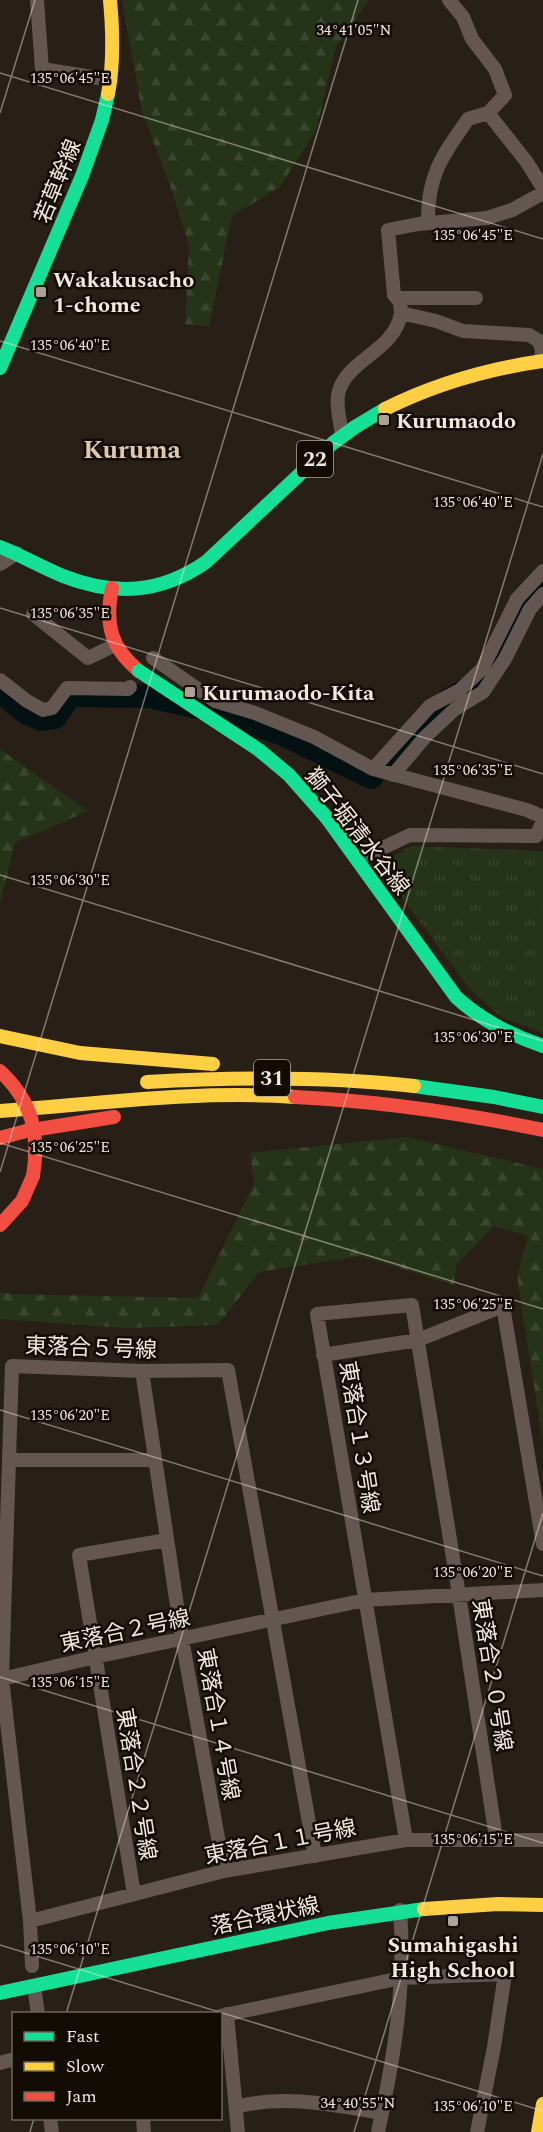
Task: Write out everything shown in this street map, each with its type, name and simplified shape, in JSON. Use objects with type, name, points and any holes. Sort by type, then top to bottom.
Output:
[{"type":"main road","name":"若草幹線","points":[[0,368],[100,129],[111,80],[110,0]]},
{"type":"main road","name":"22","points":[[0,547],[80,582],[112,588],[134,590],[156,588],[183,579],[193,573],[290,481],[342,437],[374,416],[444,383],[542,356]]},
{"type":"main road","name":"獅子堀清水谷線","points":[[112,588],[108,613],[112,637],[127,663],[276,762],[326,817],[456,997],[479,1018],[496,1028],[543,1046]]},
{"type":"main road","points":[[0,1036],[80,1053],[225,1064]]},
{"type":"main road","points":[[244,1065],[354,1070],[406,1085]]},
{"type":"main road","points":[[0,1071],[10,1079],[22,1095],[32,1115],[37,1146],[33,1176],[22,1201],[0,1225]]},
{"type":"main road","name":"31","points":[[138,1083],[185,1079],[288,1077],[406,1085],[494,1096],[543,1107]]},
{"type":"main road","points":[[0,1093],[33,1090]]},
{"type":"main road","name":"31","points":[[0,1111],[156,1098],[252,1095],[339,1098],[439,1110],[543,1130]]},
{"type":"main road","name":"31","points":[[143,1113],[339,1098]]},
{"type":"main road","points":[[0,1138],[26,1131],[123,1116]]},
{"type":"main road","name":"落合環状線","points":[[0,1993],[341,1920],[400,1910],[461,1905],[543,1905]]},
{"type":"main road","points":[[538,2132],[543,2104]]},
{"type":"street","points":[[37,0],[42,69],[111,80]]},
{"type":"street","points":[[428,223],[427,200],[440,160],[468,119],[488,113],[505,95],[495,69],[472,39],[463,16],[449,0]]},
{"type":"street","points":[[488,113],[526,161],[543,188]]},
{"type":"street","points":[[342,437],[338,396],[344,379],[394,334],[399,323],[400,302],[393,284],[388,231],[406,225],[487,218],[512,210],[543,193]]},
{"type":"street","points":[[397,298],[476,298]]},
{"type":"street","points":[[401,313],[436,321],[463,331],[529,335],[539,341],[542,356]]},
{"type":"street","points":[[0,564],[17,553]]},
{"type":"street","points":[[374,769],[430,706],[460,690],[482,669],[517,599],[543,571]]},
{"type":"street","points":[[393,776],[424,737],[455,709],[483,692],[505,660],[530,609],[543,594]]},
{"type":"street","points":[[33,614],[88,658],[115,645]]},
{"type":"street","points":[[153,658],[215,702],[255,712],[305,733],[374,769],[393,776],[527,810],[543,819],[536,836],[410,835],[357,860]]},
{"type":"street","points":[[0,680],[42,710],[52,708],[67,688],[128,689],[130,687]]},
{"type":"street","name":"東落合２０号線","points":[[323,1355],[317,1314],[412,1305],[496,1838]]},
{"type":"street","name":"東落合１３号線","points":[[405,1840],[323,1355],[418,1340],[503,1306],[543,1544]]},
{"type":"street","name":"東落合５号線","points":[[2,1679],[12,1366],[142,1371],[228,1370],[273,1619]]},
{"type":"street","name":"東落合１４号線","points":[[142,1371],[182,1639],[224,1871]]},
{"type":"street","points":[[9,1460],[155,1460]]},
{"type":"street","name":"東落合２２号線","points":[[134,1894],[79,1555],[167,1540]]},
{"type":"street","name":"東落合２号線","points":[[2,1679],[365,1600],[543,1590]]},
{"type":"street","points":[[273,1619],[315,1856]]},
{"type":"street","points":[[2,1679],[30,1921],[32,1966]]},
{"type":"street","name":"東落合１１号線","points":[[30,1921],[224,1871],[405,1840],[496,1838],[543,1840]]},
{"type":"street","points":[[378,2132],[398,2028],[401,1978],[400,1910]]},
{"type":"street","points":[[238,2132],[224,2015],[401,1978],[505,1974],[494,2047],[477,2132]]},
{"type":"street","points":[[34,1986],[38,2012]]},
{"type":"street","points":[[236,2107],[292,2100],[382,2113]]},
{"type":"green space","points":[[122,0],[369,0],[336,47],[316,130],[280,187],[232,216],[209,326],[185,324],[189,245],[168,180],[142,112]]},
{"type":"green space","points":[[0,749],[88,811],[15,843],[0,904]]},
{"type":"green space","points":[[412,846],[543,851],[543,1033],[501,1017],[468,987],[378,865]]},
{"type":"green space","points":[[407,1137],[543,1169],[543,1444],[517,1276],[528,1236],[494,1226],[456,1265],[454,1285],[361,1256],[259,1272],[218,1325],[126,1328],[0,1319],[0,1292],[198,1298],[254,1184],[250,1153]]},
{"type":"waterway","points":[[394,761],[424,725],[451,699],[482,681],[524,602],[543,583]]},
{"type":"waterway","points":[[0,691],[27,713],[41,719],[55,717],[70,695],[149,696],[212,710],[283,734],[371,777]]},
{"type":"traffic: fast","points":[[0,368],[82,176],[102,120],[108,94]]},
{"type":"traffic: fast","points":[[0,547],[63,576],[100,587],[136,588],[154,586],[171,580],[189,573],[206,562],[333,443],[385,409]]},
{"type":"traffic: fast","points":[[139,671],[259,750],[289,775],[326,817]]},
{"type":"traffic: fast","points":[[326,817],[456,997],[497,1026],[543,1046]]},
{"type":"traffic: fast","points":[[414,1086],[494,1097],[543,1107]]},
{"type":"traffic: fast","points":[[0,1993],[328,1923],[424,1909]]},
{"type":"traffic: slow","points":[[108,94],[112,47],[110,0]]},
{"type":"traffic: slow","points":[[385,409],[423,392],[462,379],[502,368],[543,361]]},
{"type":"traffic: slow","points":[[0,1036],[80,1053],[213,1064]]},
{"type":"traffic: slow","points":[[147,1082],[280,1078],[347,1080],[414,1086]]},
{"type":"traffic: slow","points":[[0,1111],[221,1095],[295,1097]]},
{"type":"traffic: slow","points":[[424,1909],[498,1904],[543,1905]]},
{"type":"traffic: slow","points":[[538,2132],[543,2104]]},
{"type":"traffic: jam","points":[[112,588],[109,613],[112,634],[122,653],[139,671]]},
{"type":"traffic: jam","points":[[0,1071],[20,1094],[31,1119],[35,1146],[33,1176]]},
{"type":"traffic: jam","points":[[295,1097],[358,1101],[420,1109],[543,1130]]},
{"type":"traffic: jam","points":[[0,1138],[26,1131],[114,1117]]},
{"type":"traffic: jam","points":[[0,1225],[22,1201],[33,1176]]},
{"type":"place","name":"Wakakusacho 1-chome","points":[[41,292]]},
{"type":"place","name":"Kurumaodo","points":[[384,420]]},
{"type":"place","name":"Kurumaodo-Kita","points":[[190,692]]},
{"type":"place","name":"Sumahigashi High School","points":[[453,1921]]},
{"type":"district","name":"Kuruma","points":[[132,449]]}]
